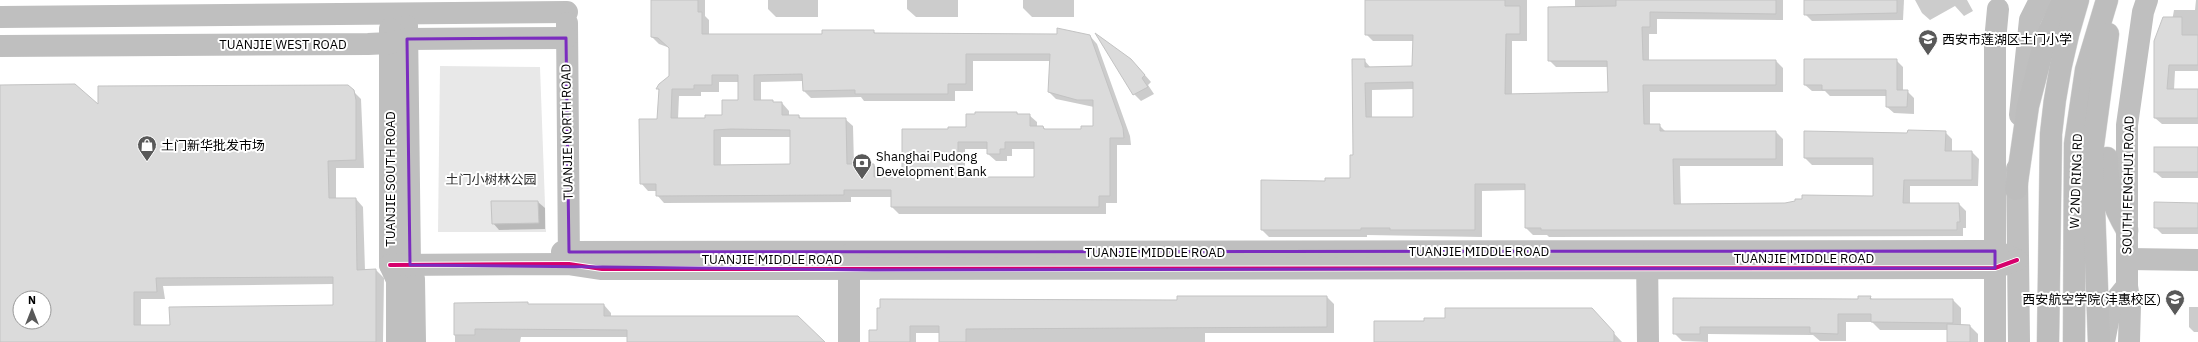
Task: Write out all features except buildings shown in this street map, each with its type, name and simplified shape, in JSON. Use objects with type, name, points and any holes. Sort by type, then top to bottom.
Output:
[{"type":"highway","points":[[2016,189],[2028,106],[2045,41],[2063,0]]},
{"type":"highway","name":"W 2ND RING RD","points":[[2048,342],[2050,134],[2053,103],[2066,39],[2078,0]]},
{"type":"highway","name":"W 2ND RING RD","points":[[2074,342],[2075,144],[2086,70],[2107,0]]},
{"type":"highway","points":[[2099,342],[2092,153],[2113,0]]},
{"type":"highway","points":[[2101,84],[2107,147],[2107,182],[2114,208],[2127,230]]},
{"type":"street","points":[[2019,342],[2016,189],[2021,94],[2030,20],[2040,0]]},
{"type":"street","name":"SOUTH FENGHUI ROAD","points":[[2129,342],[2127,286],[2127,125],[2143,12],[2147,0]]},
{"type":"street","points":[[1996,4],[2014,51],[2021,94]]},
{"type":"street","points":[[1995,342],[1996,4]]},
{"type":"street","points":[[0,17],[398,14],[567,6]]},
{"type":"street","name":"TUANJIE NORTH ROAD","points":[[567,6],[566,38],[569,258]]},
{"type":"street","name":"TUANJIE SOUTH ROAD","points":[[397,342],[397,280],[400,258],[398,14]]},
{"type":"street","name":"TUANJIE WEST ROAD","points":[[0,46],[566,38]]},
{"type":"street","name":"TUANJIE MIDDLE ROAD","points":[[400,258],[849,261],[2018,260]]},
{"type":"street","name":"TUANJIE SOUTH ROAD","points":[[400,258],[414,279],[415,342]]},
{"type":"street","points":[[2128,259],[2198,260]]},
{"type":"street","points":[[1648,260],[1648,342]]},
{"type":"street","points":[[849,261],[849,342]]},
{"type":"street","points":[[2104,342],[2111,306],[2127,286]]},
{"type":"highlighted area","points":[[566,38],[569,252],[1995,251],[1995,268],[872,270],[410,265],[407,39]]},
{"type":"green space","name":"土门小树林公园","points":[[440,66],[540,67],[546,232],[438,232]]},
{"type":"cycle path","points":[[390,265],[569,264],[602,269],[1995,268],[2017,260]]},
{"type":"place","name":"西安市莲湖区土门小学","points":[[1928,56]]},
{"type":"place","name":"土门新华批发市场","points":[[147,162]]},
{"type":"place","name":"Shanghai Pudong Development Bank","points":[[862,180]]},
{"type":"place","name":"西安航空学院(沣惠校区)","points":[[2175,316]]}]
